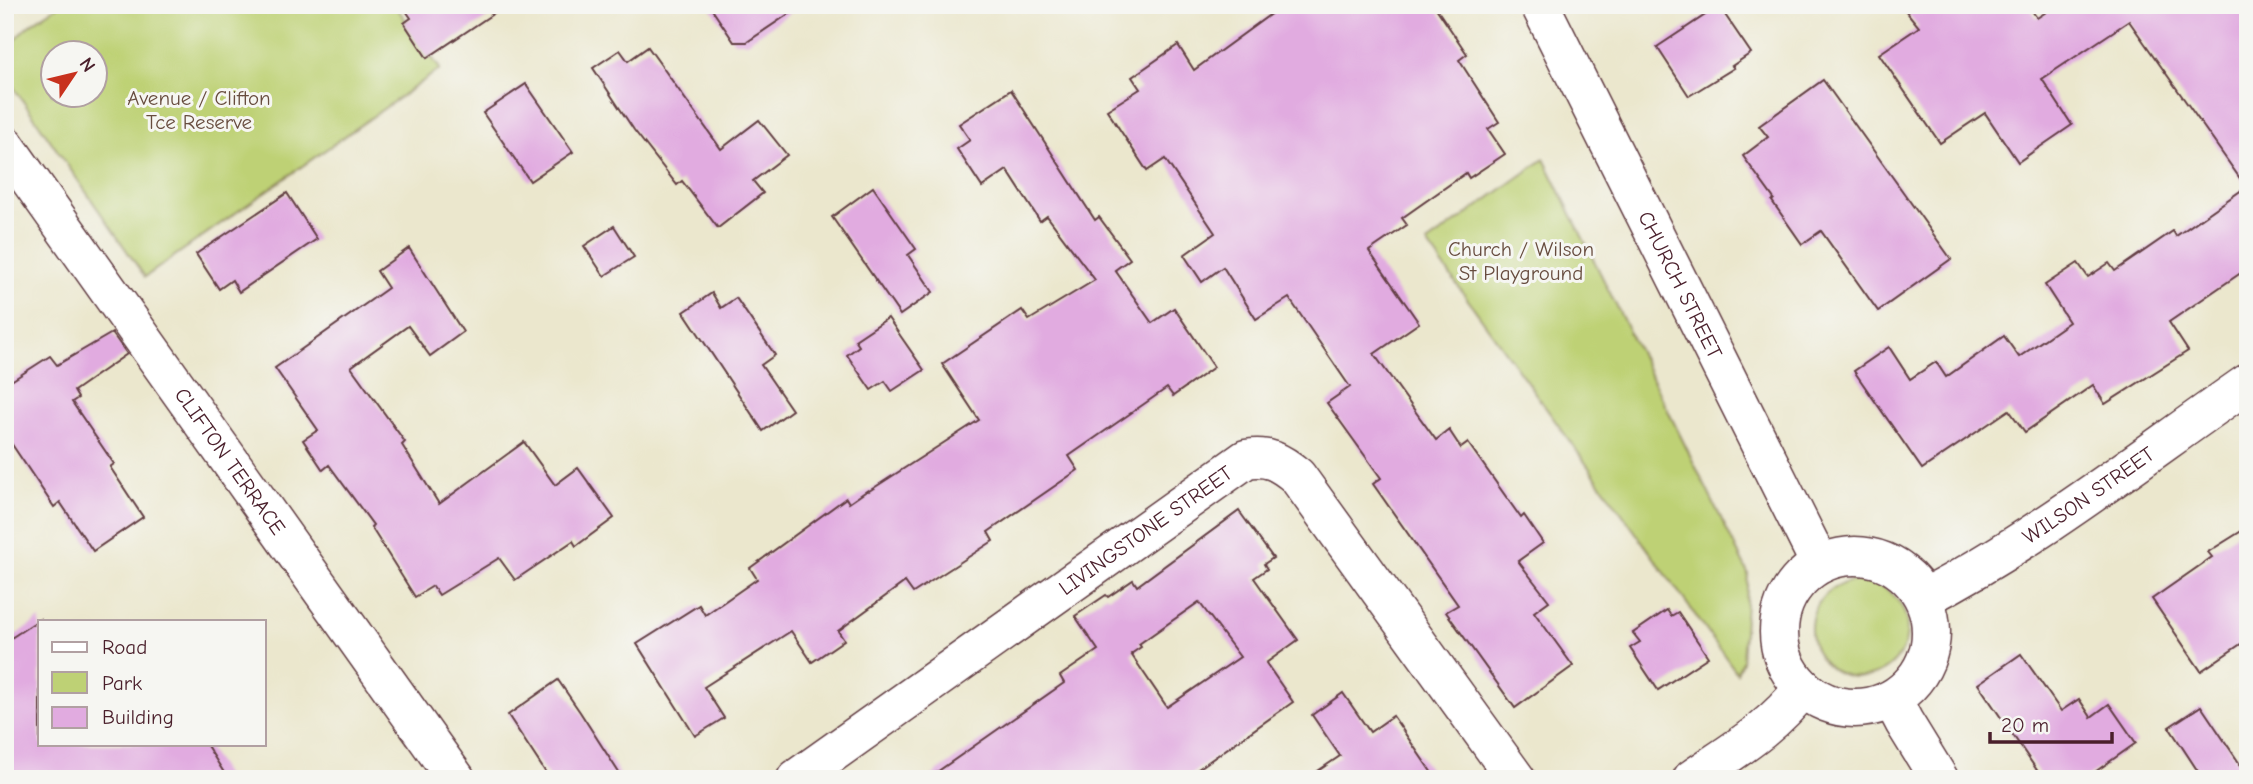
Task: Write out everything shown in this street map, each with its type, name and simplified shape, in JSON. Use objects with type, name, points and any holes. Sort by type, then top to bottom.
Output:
[{"type":"street","name":"CHURCH STREET","points":[[1540,5],[1820,564]]},
{"type":"street","name":"CLIFTON TERRACE","points":[[5,145],[456,779]]},
{"type":"street","name":"WILSON STREET","points":[[1924,598],[2044,528],[2248,383]]},
{"type":"street","name":"LIVINGSTONE STREET","points":[[796,779],[1245,459],[1261,456],[1280,462],[1297,476],[1516,779]]},
{"type":"street","points":[[1843,556],[1867,556],[1891,564],[1910,578],[1924,598],[1931,616],[1932,636],[1928,655],[1921,673],[1909,687],[1892,699],[1870,707],[1846,708],[1823,701],[1803,688],[1788,668],[1780,646],[1779,621],[1787,598],[1800,578],[1820,564],[1843,556]]},
{"type":"street","points":[[1692,779],[1754,738],[1777,719],[1803,688]]},
{"type":"street","points":[[1892,699],[1939,779]]},
{"type":"green space","name":"Avenue / Clifton Tce Reserve","points":[[59,5],[395,5],[440,69],[145,277],[5,75],[11,49],[28,26]]},
{"type":"green space","name":"Church / Wilson St Playground","points":[[1544,159],[1748,573],[1742,661],[1737,673],[1427,243]]},
{"type":"green space","points":[[1859,581],[1878,584],[1893,595],[1904,610],[1907,629],[1904,648],[1893,663],[1878,674],[1859,677],[1840,674],[1825,663],[1814,648],[1811,629],[1814,610],[1825,595],[1840,584]]},
{"type":"building","points":[[402,5],[506,5],[427,58],[404,23],[411,18]]},
{"type":"building","points":[[709,5],[802,5],[747,42],[734,42]]},
{"type":"building","points":[[1283,5],[1434,5],[1467,54],[1459,60],[1499,122],[1488,129],[1505,154],[1469,178],[1466,173],[1402,218],[1407,225],[1369,251],[1419,323],[1374,354],[1436,440],[1449,430],[1461,448],[1468,443],[1521,518],[1524,515],[1543,543],[1518,561],[1549,601],[1534,612],[1573,666],[1515,708],[1446,612],[1458,605],[1373,484],[1381,478],[1327,403],[1350,387],[1289,298],[1256,319],[1223,267],[1202,282],[1184,255],[1215,233],[1165,159],[1147,171],[1107,110],[1140,89],[1132,77],[1178,45],[1194,70]]},
{"type":"building","points":[[1901,5],[2028,5],[2037,18],[2057,5],[2248,5],[2248,268],[2169,322],[2188,351],[2105,404],[2093,385],[2025,432],[2009,410],[1922,469],[1854,371],[1889,347],[1910,379],[1936,362],[1946,377],[2004,336],[2019,357],[2069,322],[2045,285],[2078,263],[2088,277],[2109,263],[2115,271],[2173,231],[2176,236],[2246,187],[2129,21],[2042,79],[2072,125],[2018,162],[1985,113],[1940,143],[1879,54],[1919,27]]},
{"type":"building","points":[[1719,6],[1751,53],[1732,66],[1734,68],[1689,96],[1657,47]]},
{"type":"building","points":[[648,47],[721,149],[759,120],[787,155],[753,181],[763,193],[718,228],[682,181],[677,185],[634,130],[593,68],[620,50],[628,61]]},
{"type":"building","points":[[1823,80],[1951,259],[1878,311],[1821,231],[1802,244],[1743,156],[1768,137],[1759,126]]},
{"type":"building","points":[[526,84],[573,152],[530,181],[483,113]]},
{"type":"building","points":[[1011,90],[1095,220],[1099,217],[1130,259],[1115,270],[1152,323],[1174,308],[1214,367],[1173,396],[1167,388],[1069,456],[1078,470],[988,532],[993,541],[913,593],[905,582],[838,631],[844,640],[812,662],[791,631],[704,687],[724,718],[695,736],[637,644],[699,605],[705,615],[757,579],[750,568],[846,498],[849,503],[979,420],[942,364],[1022,310],[1029,320],[1095,280],[1047,216],[1040,221],[1007,170],[982,187],[957,149],[970,140],[959,124]]},
{"type":"building","points":[[873,187],[916,249],[908,255],[933,292],[900,315],[832,217]]},
{"type":"building","points":[[287,193],[317,239],[239,292],[232,280],[219,289],[196,254]]},
{"type":"building","points":[[614,226],[634,257],[604,276],[584,246]]},
{"type":"building","points":[[409,248],[463,332],[430,356],[408,326],[351,367],[405,442],[402,445],[439,504],[524,442],[555,485],[578,468],[614,518],[576,546],[573,541],[515,580],[499,558],[439,595],[433,586],[415,597],[371,527],[373,525],[329,465],[323,470],[303,440],[318,430],[275,368],[388,288],[377,271]]},
{"type":"building","points":[[712,293],[721,308],[736,298],[775,355],[761,365],[792,410],[763,431],[684,312]]},
{"type":"building","points":[[888,318],[924,370],[892,391],[885,381],[871,390],[847,355],[859,346],[855,340]]},
{"type":"building","points":[[112,333],[127,354],[74,391],[78,398],[72,402],[114,464],[110,467],[143,517],[93,551],[60,502],[54,507],[5,434],[5,385],[50,356],[57,365]]},
{"type":"building","points":[[1239,511],[1273,558],[1264,564],[1267,569],[1254,578],[1298,640],[1266,663],[1293,702],[1184,779],[927,779],[1064,683],[1060,676],[1098,650],[1075,616],[1133,580],[1137,586]],"holes":[[[1199,602],[1240,657],[1167,707],[1131,654],[1141,647],[1139,644]]]},
{"type":"building","points":[[2248,527],[2248,639],[2201,671],[2152,599],[2212,557],[2208,552]]},
{"type":"building","points":[[1667,610],[1671,616],[1678,612],[1708,657],[1658,690],[1630,648],[1640,642],[1633,633]]},
{"type":"building","points":[[38,620],[38,746],[207,746],[228,779],[5,779],[5,642]]},
{"type":"building","points":[[2021,654],[2061,711],[2079,699],[2091,717],[2109,704],[2136,743],[2085,779],[2043,779],[1978,684]]},
{"type":"building","points":[[558,680],[623,779],[550,779],[508,715]]},
{"type":"building","points":[[1343,693],[1370,732],[1393,716],[1436,779],[1306,779],[1340,756],[1312,715]]},
{"type":"building","points":[[2201,706],[2248,779],[2203,779],[2169,727]]}]
